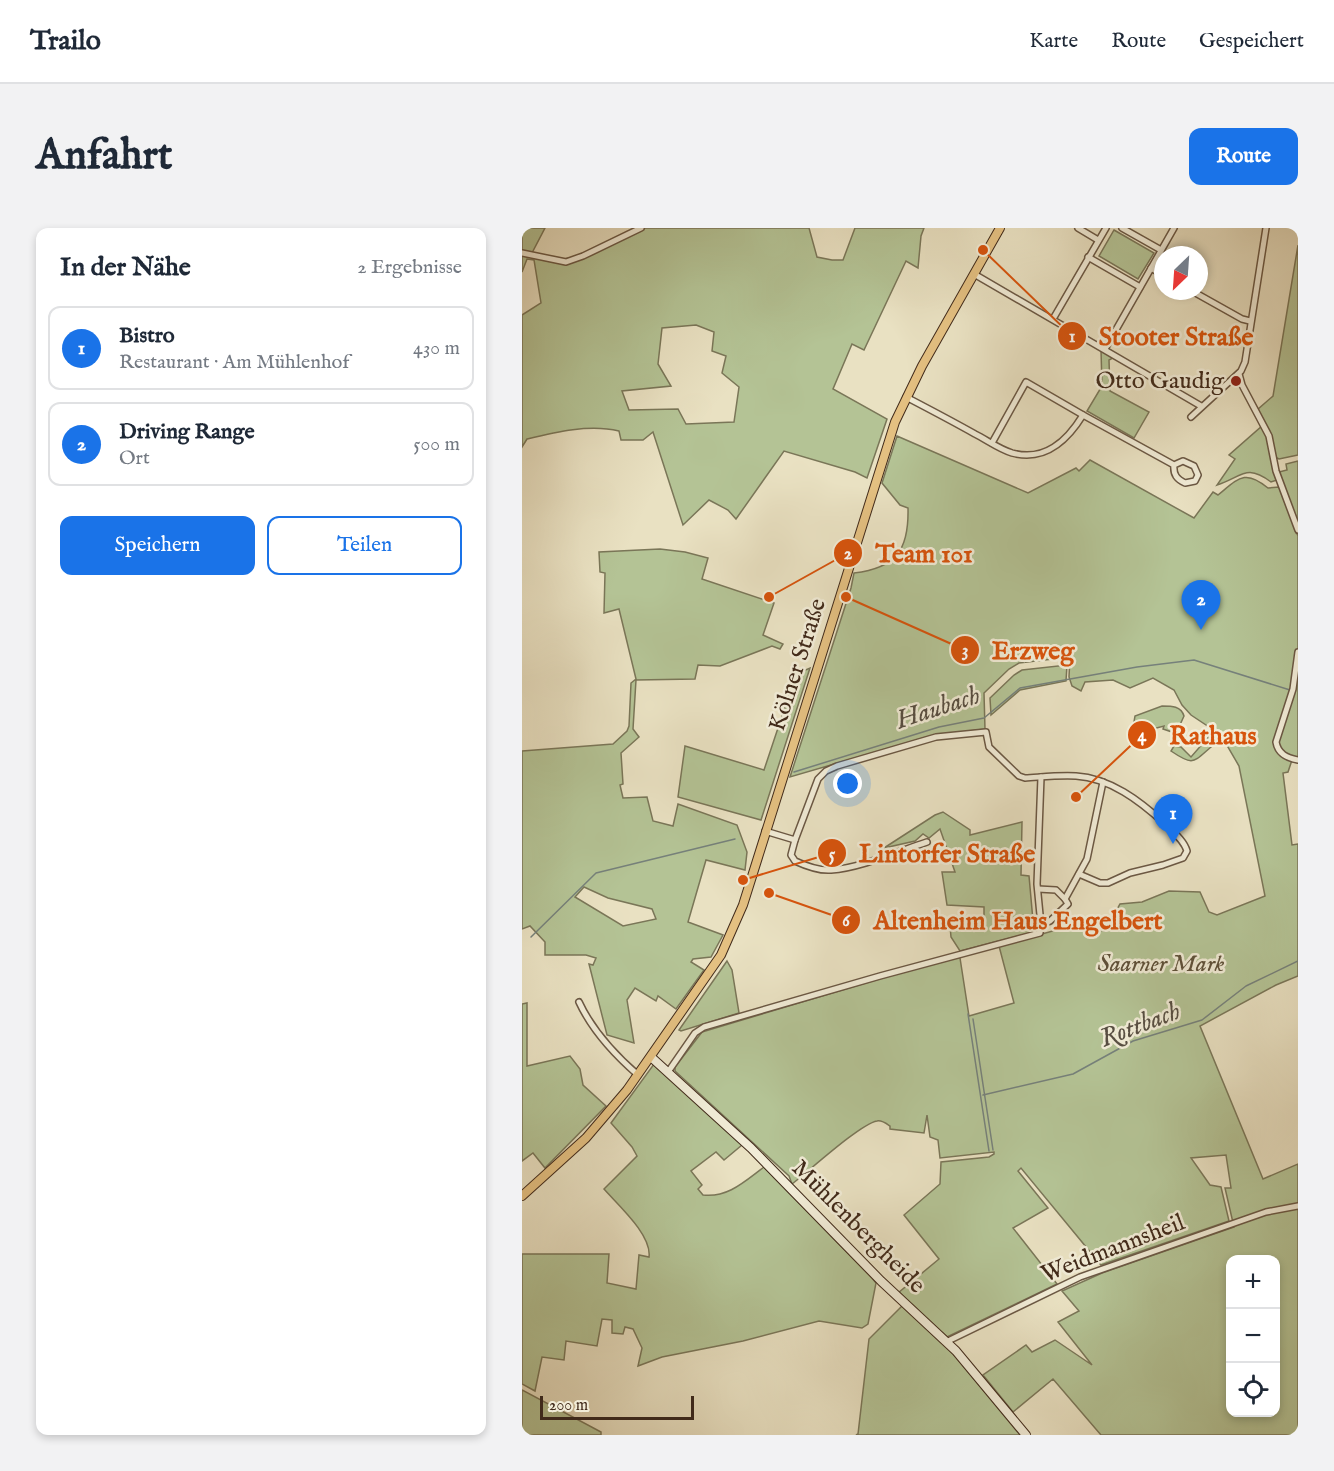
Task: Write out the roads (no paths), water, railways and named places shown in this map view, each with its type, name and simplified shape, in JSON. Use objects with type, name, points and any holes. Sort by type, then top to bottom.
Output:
[{"type":"main road","name":"Kölner Straße","points":[[523,1191],[586,1138],[639,1075],[721,955],[731,936],[887,446],[906,397],[1000,228]]},
{"type":"street","points":[[522,254],[566,261],[582,256],[641,228]]},
{"type":"street","points":[[1078,228],[1098,240]]},
{"type":"street","points":[[1053,319],[1106,228]]},
{"type":"street","points":[[1122,228],[1154,246]]},
{"type":"street","points":[[1163,246],[1174,228]]},
{"type":"street","points":[[1191,417],[1239,374],[1245,362],[1266,228]]},
{"type":"street","points":[[1088,257],[1140,287]]},
{"type":"street","points":[[1106,349],[1154,263]]},
{"type":"street","points":[[974,273],[1201,406]]},
{"type":"street","points":[[1208,300],[1250,321]]},
{"type":"street","points":[[1239,374],[1242,385],[1269,436],[1276,471],[1298,530]]},
{"type":"street","points":[[992,443],[1026,382],[1174,465]]},
{"type":"street","points":[[906,397],[1012,453],[1028,455],[1043,453],[1066,440],[1083,415]]},
{"type":"street","points":[[1183,461],[1194,466],[1198,472],[1197,478],[1192,483],[1185,483],[1175,476],[1174,465],[1183,461]]},
{"type":"street","points":[[1298,652],[1292,691],[1276,742],[1282,754],[1298,760]]},
{"type":"street","points":[[927,842],[831,870],[817,869],[795,861],[791,855],[812,792],[818,779],[826,771],[936,737],[986,732],[989,747],[1012,772],[1025,778],[1077,776],[1103,782],[1126,793],[1149,810],[1186,847],[1187,854],[1183,858],[1163,866],[1130,873],[1108,883],[1100,883],[1079,874]]},
{"type":"street","points":[[668,1072],[695,1033],[704,1027],[890,973],[1040,933],[1038,889],[1041,777]]},
{"type":"street","points":[[1065,899],[1089,853],[1103,782]]},
{"type":"street","points":[[765,831],[795,840]]},
{"type":"street","points":[[1038,889],[1056,890],[1068,904],[1050,921],[1041,925]]},
{"type":"street","points":[[579,1002],[584,1015],[615,1053],[639,1075]]},
{"type":"street","name":"Mühlenbergheide","points":[[651,1057],[768,1164],[881,1281],[946,1341],[1026,1435]]},
{"type":"street","name":"Weidmannsheil","points":[[946,1341],[1080,1277],[1266,1212],[1298,1206]]},
{"type":"waterway","name":"Haubach","points":[[794,772],[939,727],[984,718],[1020,688],[1137,667],[1194,660],[1290,690]]},
{"type":"waterway","name":"Haubach","points":[[531,937],[596,873],[735,839]]},
{"type":"waterway","name":"Rottbach","points":[[983,1095],[1073,1074],[1133,1041],[1202,1020],[1246,986],[1298,961]]},
{"type":"waterway","points":[[968,1014],[989,1151]]},
{"type":"waterway","points":[[973,1019],[993,1150]]},
{"type":"place","name":"Stooter Straße","points":[[983,250]]},
{"type":"place","name":"Otto Gaudig","points":[[1236,381]]},
{"type":"place","name":"Team 101","points":[[769,597]]},
{"type":"place","name":"Erzweg","points":[[846,597]]},
{"type":"place","name":"Driving Range","points":[[1201,630]]},
{"type":"place","name":"Rathaus","points":[[1076,797]]},
{"type":"place","name":"Bistro","points":[[1173,844]]},
{"type":"place","name":"Lintorfer Straße","points":[[743,880]]},
{"type":"place","name":"Altenheim Haus Engelbert","points":[[769,893]]},
{"type":"park label","name":"Saarner Mark","points":[[1161,964]]}]
